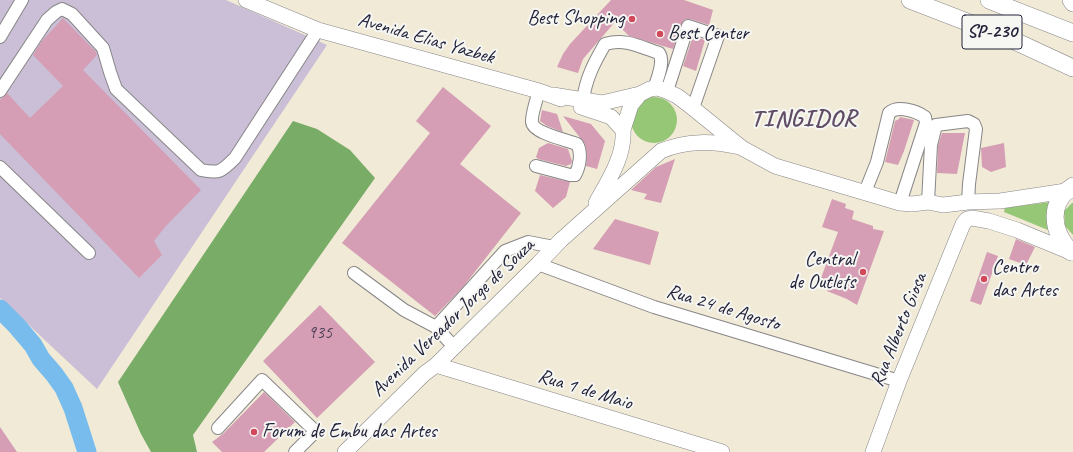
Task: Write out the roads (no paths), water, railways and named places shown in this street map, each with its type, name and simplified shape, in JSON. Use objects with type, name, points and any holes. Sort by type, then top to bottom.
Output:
[{"type":"highway","name":"SP-230","points":[[910,0],[1006,37],[1073,68]]},
{"type":"highway","name":"SP-230","points":[[989,0],[1073,33]]},
{"type":"highway","points":[[1071,189],[1061,197],[1057,205],[1055,220],[1058,235],[1063,244],[1072,253]]},
{"type":"main road","name":"Avenida Elias Yazbek","points":[[246,0],[268,4],[318,30],[546,93],[602,103],[640,94],[644,91],[661,90]]},
{"type":"main road","points":[[661,90],[677,96],[742,148],[775,166],[900,203],[912,204],[928,202],[943,205],[968,202],[1000,201],[1071,189]]},
{"type":"main road","name":"Avenida Elias Yazbek","points":[[546,93],[580,107],[611,117],[623,130]]},
{"type":"main road","name":"Avenida Vereador Jorge de Souza","points":[[589,213],[614,170],[621,148],[623,130],[631,105],[640,94]]},
{"type":"main road","name":"Avenida Vereador Jorge de Souza","points":[[345,452],[424,374],[454,348],[589,213],[661,151],[690,142],[725,144],[742,148]]},
{"type":"main road","points":[[943,205],[956,213],[963,224],[967,219],[972,218],[989,221],[1017,230],[1072,253]]},
{"type":"main road","name":"Rua Alberto Giosa","points":[[873,452],[899,382],[963,224]]},
{"type":"main road","points":[[454,348],[456,364],[462,373]]},
{"type":"main road","name":"Rua 1 de Maio","points":[[436,365],[722,452]]},
{"type":"street","points":[[0,37],[22,0]]},
{"type":"street","points":[[0,91],[47,20],[62,9],[72,14],[102,48],[116,88],[201,170],[212,172],[224,169],[235,158],[318,30]]},
{"type":"street","points":[[661,90],[688,26],[718,36],[693,108]]},
{"type":"street","points":[[583,100],[586,84],[594,62],[605,44],[617,41],[629,43],[660,53],[662,57],[661,90]]},
{"type":"street","points":[[536,166],[575,175],[580,153],[577,144],[541,132],[534,128],[532,122],[546,93]]},
{"type":"street","points":[[865,192],[877,162],[889,114],[893,110],[898,109],[918,112],[925,117],[926,123],[900,203]]},
{"type":"street","points":[[928,202],[931,145],[936,125],[968,120],[974,124],[976,129],[968,202]]},
{"type":"street","points":[[0,167],[89,253]]},
{"type":"street","points":[[436,327],[505,251],[528,242],[554,247]]},
{"type":"street","name":"Rua 24 de Agosto","points":[[538,264],[654,307],[899,382]]},
{"type":"street","points":[[354,273],[404,310],[436,327],[454,348]]},
{"type":"street","points":[[218,428],[262,380],[313,429],[314,433],[295,452]]},
{"type":"waterway","points":[[0,309],[33,345],[41,359],[64,388],[73,408],[87,452]]},
{"type":"place","name":"Best Shopping","points":[[632,19]]},
{"type":"place","name":"Best Center","points":[[660,34]]},
{"type":"place","name":"Central de Outlets","points":[[863,272]]},
{"type":"place","name":"Centro das Artes","points":[[984,279]]},
{"type":"place","name":"Forum de Embu das Artes","points":[[254,432]]},
{"type":"district","name":"TINGIDOR","points":[[804,120]]}]
